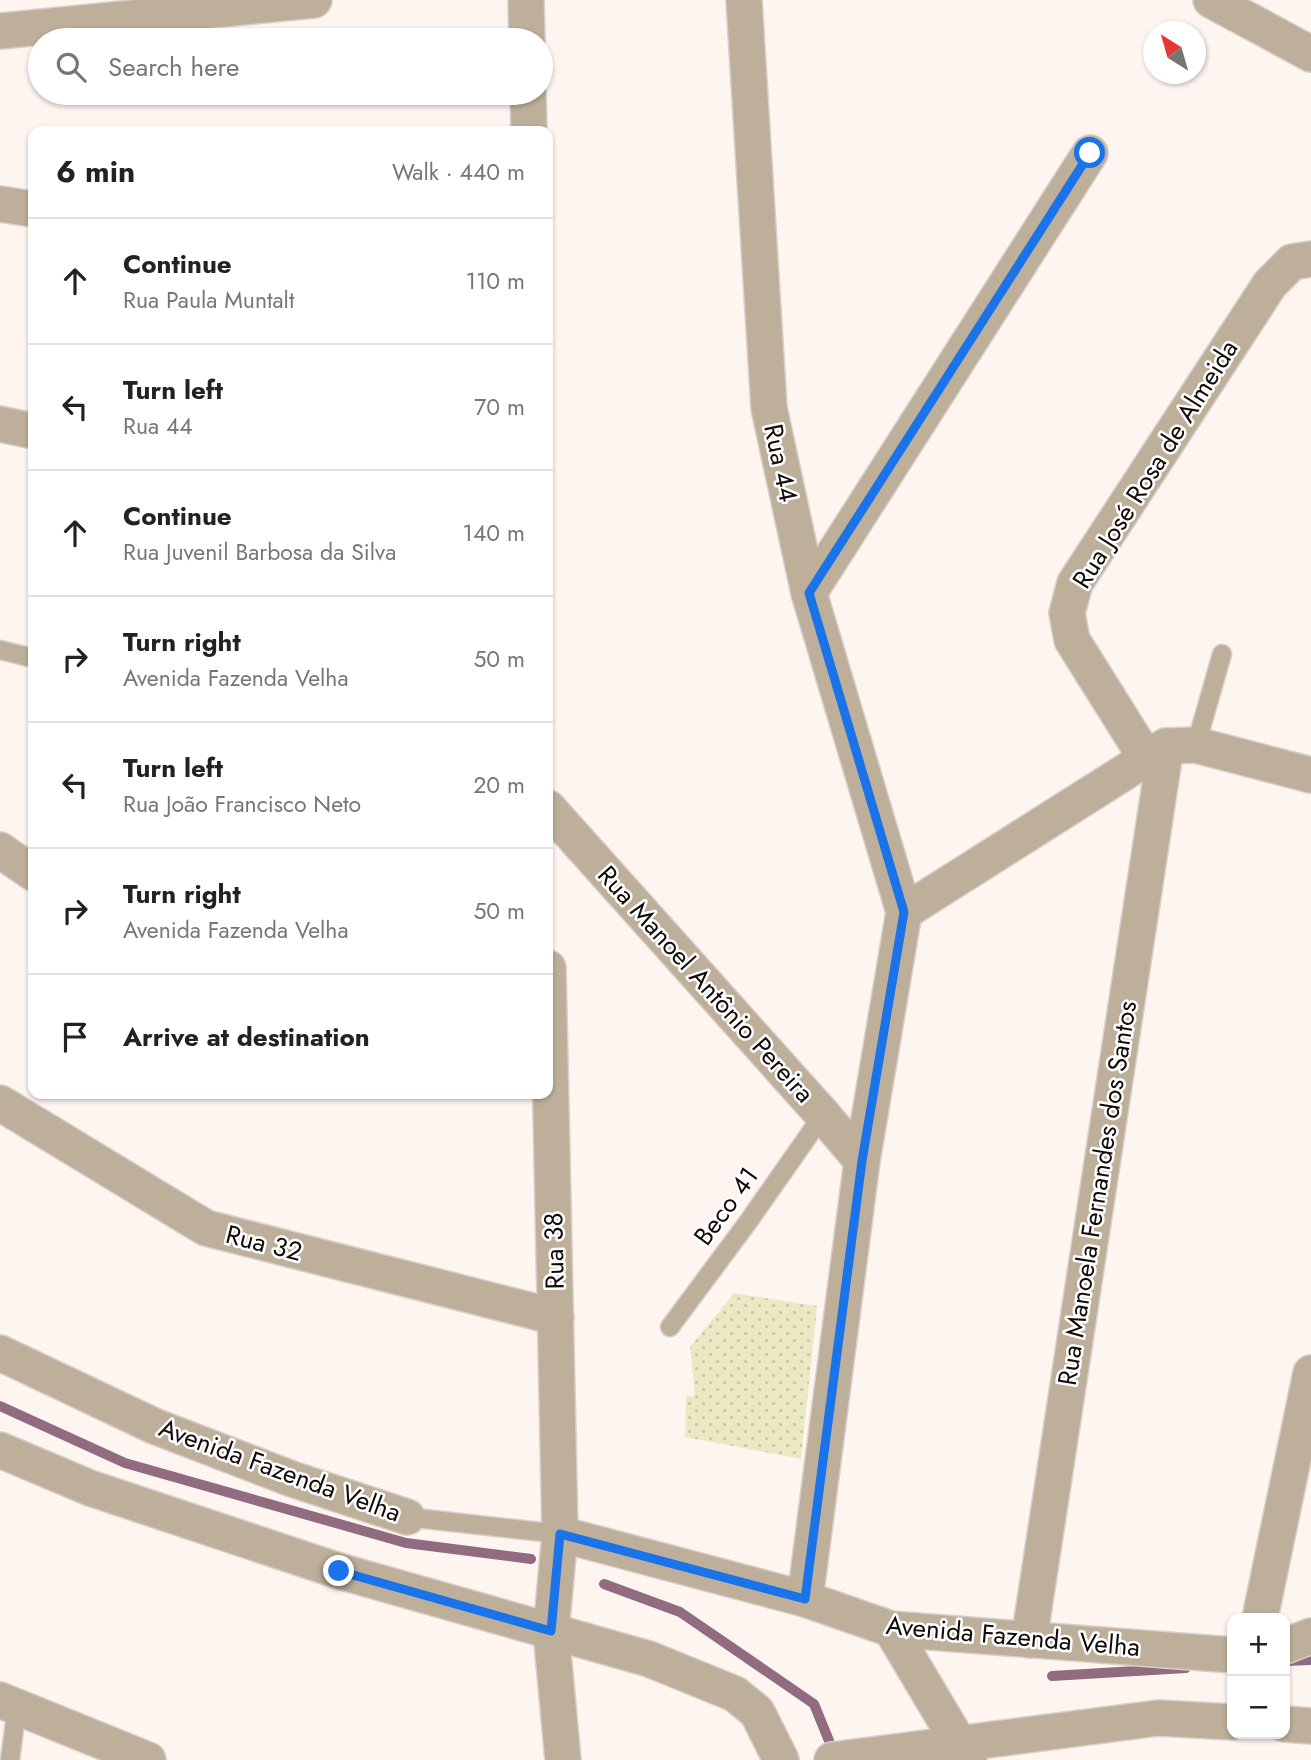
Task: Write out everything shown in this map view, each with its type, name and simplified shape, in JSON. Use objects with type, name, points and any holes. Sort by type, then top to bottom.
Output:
[{"type":"street","points":[[30,28],[314,0]]},
{"type":"street","points":[[526,0],[527,28]]},
{"type":"street","name":"Rua 44","points":[[744,0],[769,408],[809,593],[904,912]]},
{"type":"street","points":[[1211,0],[1311,54]]},
{"type":"street","points":[[0,31],[28,28]]},
{"type":"street","points":[[528,105],[529,126]]},
{"type":"street","points":[[809,593],[1090,153]]},
{"type":"street","points":[[0,204],[28,208]]},
{"type":"street","name":"Rua José Rosa de Almeida","points":[[1169,750],[1072,639],[1067,612],[1075,583],[1270,284],[1292,262],[1311,259]]},
{"type":"street","points":[[0,424],[28,430]]},
{"type":"street","points":[[805,1599],[862,1161],[904,912],[1169,750],[1311,775]]},
{"type":"street","name":"Rua Manoela Fernandes dos Santos","points":[[1029,1640],[1169,750]]},
{"type":"street","name":"Rua Manoel Antônio Pereira","points":[[553,814],[862,1161]]},
{"type":"street","points":[[0,850],[28,870]]},
{"type":"street","name":"Rua 38","points":[[549,1099],[560,1534],[551,1631],[563,1760]]},
{"type":"street","name":"Rua 32","points":[[0,1103],[206,1228],[556,1317]]},
{"type":"street","name":"Avenida Fazenda Velha","points":[[0,1353],[154,1426],[292,1479],[407,1517]]},
{"type":"street","points":[[1261,1613],[1311,1373]]},
{"type":"street","points":[[0,1450],[90,1488],[339,1571],[649,1659],[735,1694],[757,1712],[781,1760]]},
{"type":"street","name":"Avenida Fazenda Velha","points":[[560,1534],[805,1599],[891,1629],[1227,1655]]},
{"type":"street","points":[[891,1629],[964,1751]]},
{"type":"street","points":[[1290,1644],[1311,1636]]},
{"type":"street","points":[[8,1703],[148,1760]]},
{"type":"street","points":[[832,1760],[901,1750],[964,1751],[1158,1718],[1227,1721]]},
{"type":"street","points":[[1290,1724],[1311,1726]]},
{"type":"lane","points":[[0,650],[28,657]]},
{"type":"lane","points":[[1169,750],[1222,654]]},
{"type":"lane","name":"Beco 41","points":[[670,1327],[823,1115]]},
{"type":"lane","name":"Avenida Fazenda Velha","points":[[407,1517],[560,1534]]},
{"type":"lane","points":[[8,1703],[10,1760]]},
{"type":"shaded area","points":[[734,1293],[817,1306],[801,1459],[685,1437],[686,1396],[695,1396],[690,1347]]},
{"type":"waterway","points":[[0,1406],[125,1463],[406,1543],[531,1559]]},
{"type":"waterway","points":[[604,1584],[680,1612],[814,1704],[834,1753]]},
{"type":"waterway","points":[[1290,1661],[1311,1660]]},
{"type":"waterway","points":[[1052,1676],[1186,1668]]},
{"type":"route","points":[[339,1571],[551,1631],[560,1534],[805,1599],[862,1161],[904,912],[809,593],[1090,153]]}]
